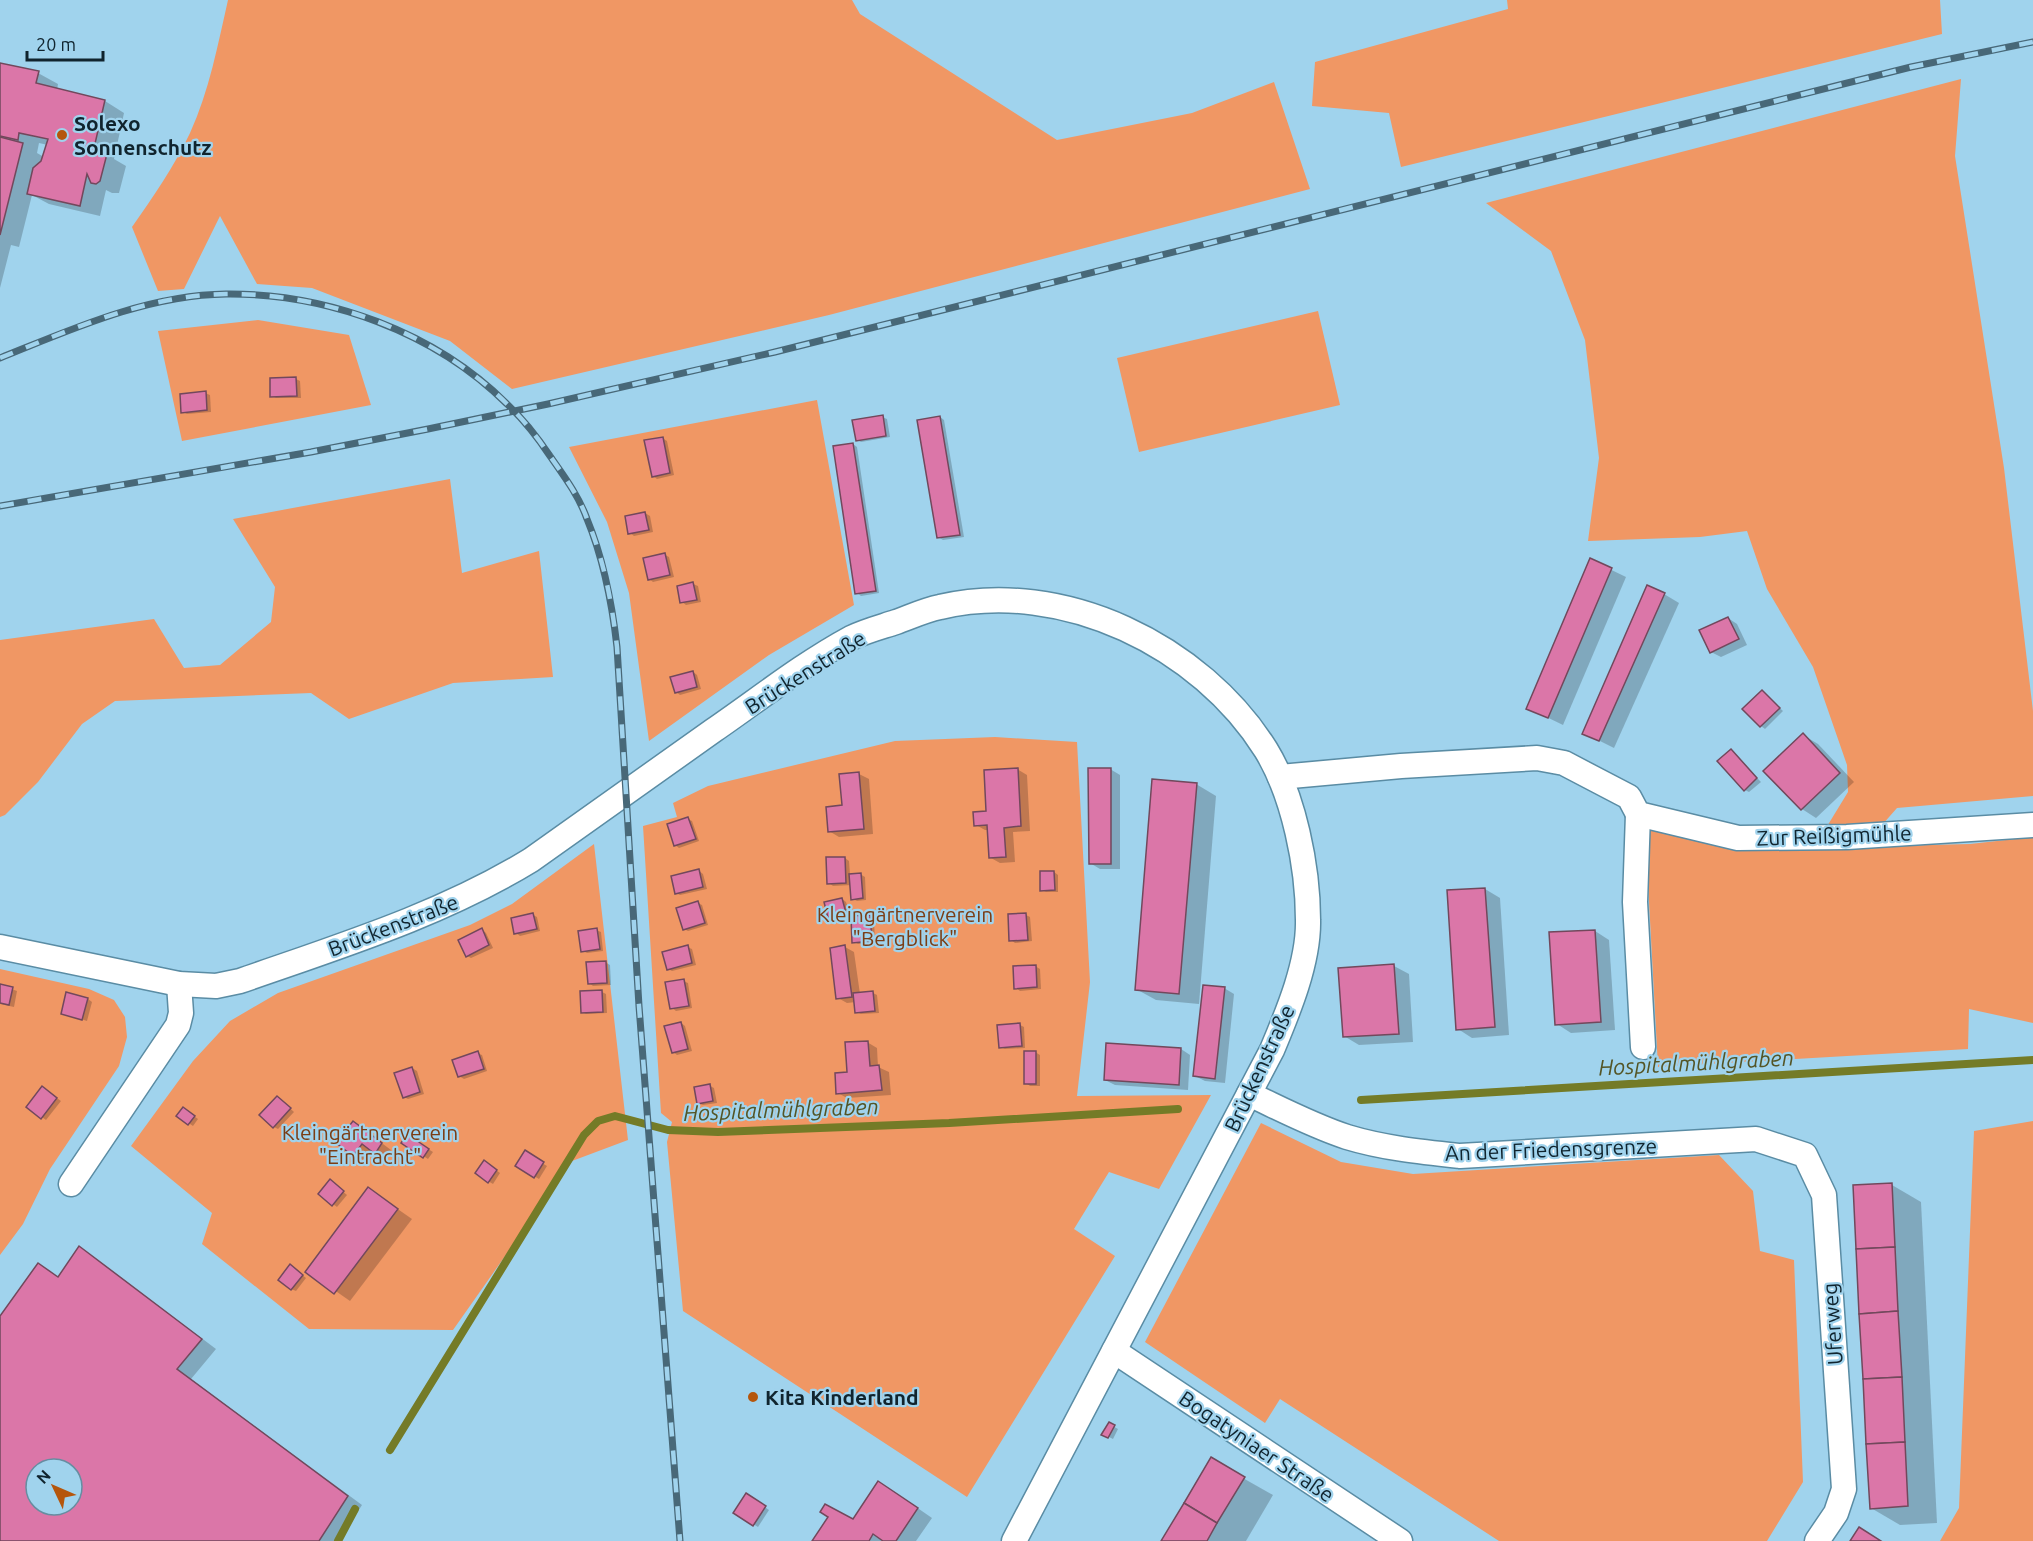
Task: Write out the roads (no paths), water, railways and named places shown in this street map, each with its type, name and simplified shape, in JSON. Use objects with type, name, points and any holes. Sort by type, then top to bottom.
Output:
[{"type":"street","name":"Brückenstraße","points":[[0,947],[179,984],[216,986],[240,981],[402,924],[494,883],[531,860],[777,685],[853,636],[940,606],[1009,600],[1042,603],[1078,611],[1110,622],[1142,637],[1194,671],[1226,697],[1267,752],[1280,777],[1299,845],[1306,884],[1308,923],[1301,970],[1289,1011],[1272,1050],[1014,1541]]},
{"type":"street","points":[[1280,777],[1401,766],[1537,758],[1564,764],[1629,797],[1638,814],[1635,902],[1643,1047]]},
{"type":"street","name":"Zur Reißigmühle","points":[[1638,814],[1738,838],[1847,837],[2033,825]]},
{"type":"street","points":[[71,1184],[178,1024],[181,1012],[179,984]]},
{"type":"street","name":"An der Friedensgrenze","points":[[1249,1094],[1314,1125],[1347,1137],[1389,1147],[1450,1155],[1756,1138]]},
{"type":"street","name":"Uferweg","points":[[1756,1138],[1805,1155],[1824,1195],[1844,1489],[1836,1513],[1817,1541]]},
{"type":"street","name":"Bogatyniaer Straße","points":[[1114,1350],[1400,1541]]},
{"type":"waterway","name":"Hospitalmühlgraben","points":[[1361,1100],[2033,1060]]},
{"type":"waterway","name":"Hospitalmühlgraben","points":[[390,1450],[584,1135],[598,1121],[615,1116],[668,1130],[718,1132],[949,1123],[1178,1109]]},
{"type":"waterway","name":"Hospitalmühlgraben","points":[[338,1541],[355,1509]]},
{"type":"railway","points":[[0,506],[311,452],[548,404],[775,352],[1911,67],[2033,42]]},
{"type":"railway","points":[[0,358],[82,325],[167,300],[226,294],[264,295],[340,309],[413,337],[447,356],[478,379],[507,404],[530,429],[575,494],[593,534],[603,566],[617,647],[639,1006],[680,1541]]},
{"type":"place","name":"Solexo Sonnenschutz","points":[[62,135]]},
{"type":"place","name":"Kita Kinderland","points":[[753,1397]]},
{"type":"park label","name":"Kleingärtnerverein \"Bergblick\"","points":[[905,926]]},
{"type":"park label","name":"Kleingärtnerverein \"Eintracht\"","points":[[370,1144]]}]
